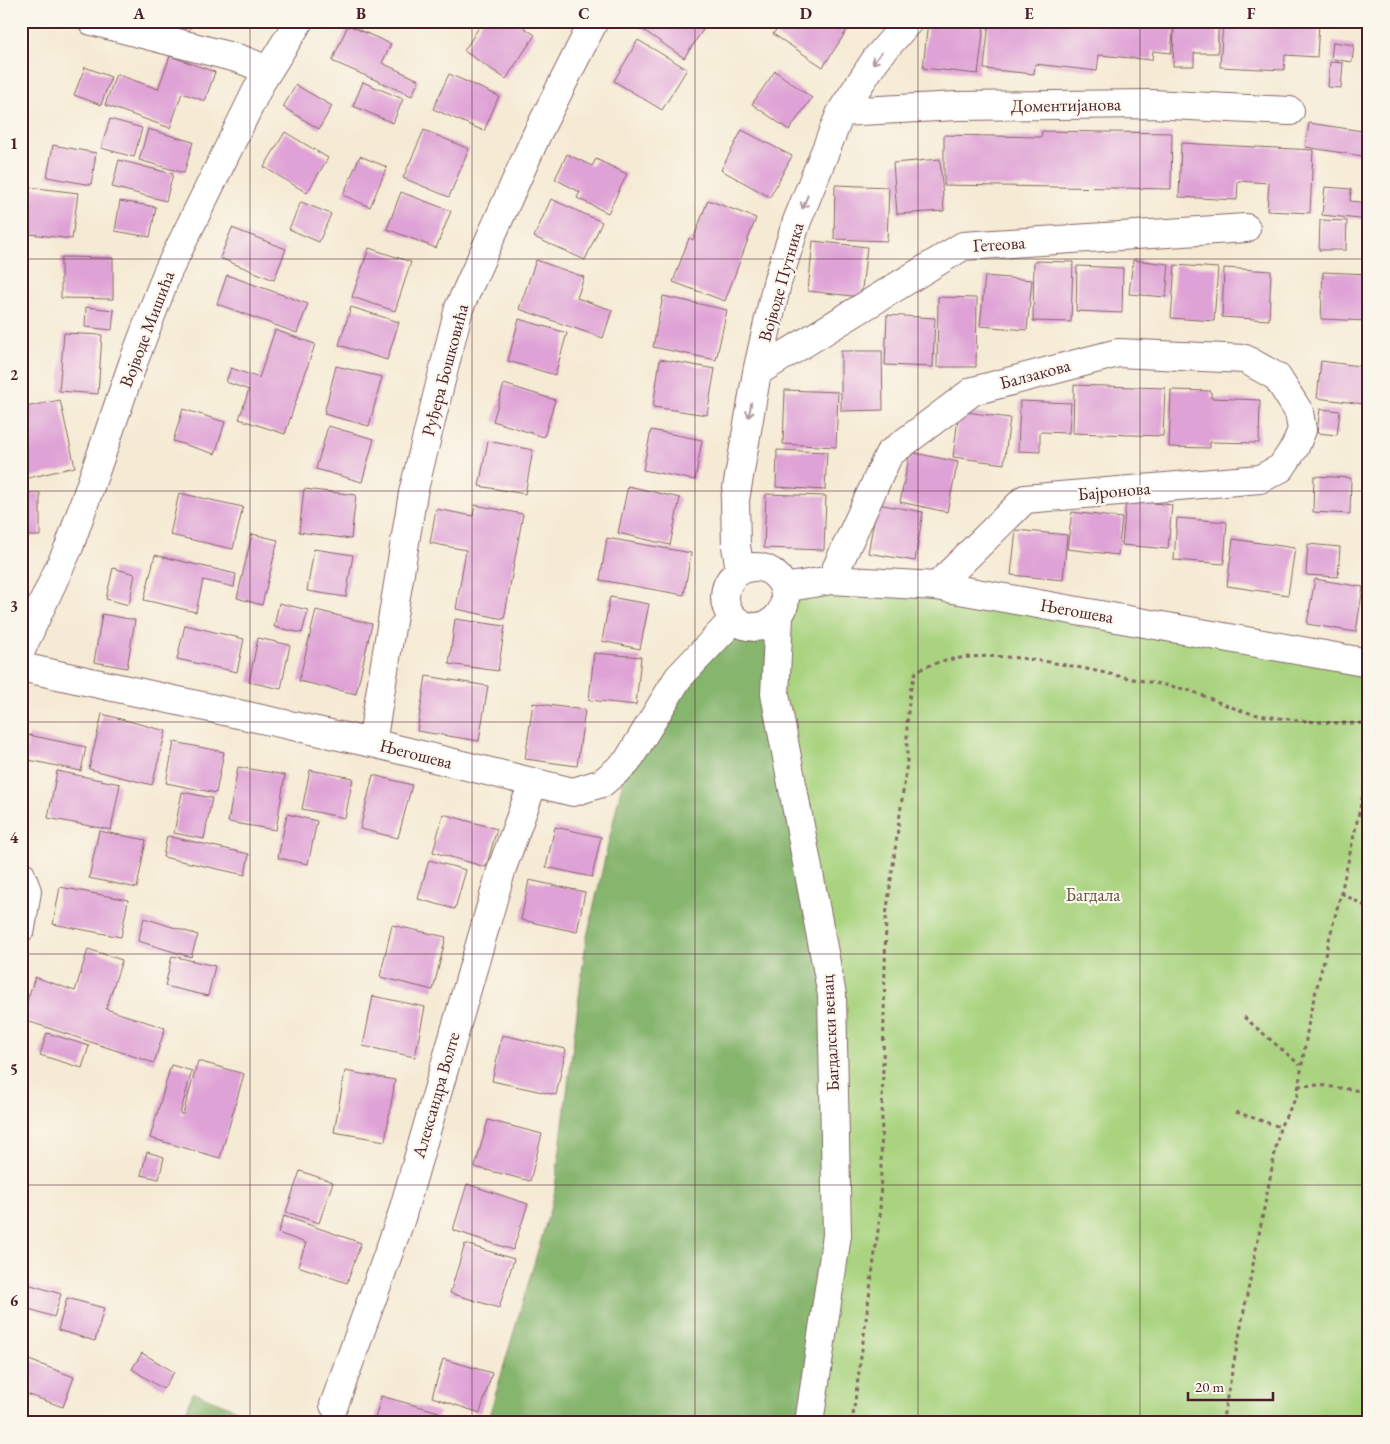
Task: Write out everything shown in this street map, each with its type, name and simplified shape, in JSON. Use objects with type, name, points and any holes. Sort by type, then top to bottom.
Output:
[{"type":"street","points":[[92,21],[240,59],[268,70]]},
{"type":"street","name":"Војводе Мишића","points":[[21,650],[69,547],[133,363],[167,273],[234,132],[268,70],[299,21]]},
{"type":"street","name":"Руђера Бошковића","points":[[372,743],[413,493],[459,308],[537,134],[594,21]]},
{"type":"street","name":"Војводе Путника","points":[[740,570],[736,546],[735,500],[757,372],[776,283],[841,112],[876,59],[910,21]]},
{"type":"street","name":"Доментијанова","points":[[841,112],[957,106],[1151,104],[1290,111]]},
{"type":"street","name":"Гетеова","points":[[757,372],[963,246],[1246,228]]},
{"type":"street","name":"Балзакова","points":[[831,580],[889,454],[973,391],[1118,353],[1245,359],[1277,377],[1299,412],[1302,430]]},
{"type":"street","name":"Бајронова","points":[[937,586],[1025,499],[1260,479],[1280,468],[1295,447],[1302,430]]},
{"type":"street","points":[[754,567],[763,568],[780,579],[784,588],[784,608],[779,617],[762,627],[742,625],[734,619],[725,602],[729,582],[740,570],[754,567]]},
{"type":"street","name":"Његошева","points":[[784,588],[831,580],[937,586],[1369,662]]},
{"type":"street","name":"Багдалски венац","points":[[779,617],[775,694],[832,996],[837,1236],[808,1423]]},
{"type":"street","name":"Његошева","points":[[21,667],[372,743],[573,792],[602,783],[628,762],[678,678],[734,619]]},
{"type":"street","name":"Александра Волте","points":[[334,1405],[401,1218],[500,877],[533,783]]},
{"type":"street","points":[[21,875],[27,891],[21,928]]},
{"type":"path","points":[[852,1423],[880,1216],[886,916],[907,763],[907,723],[910,691],[916,672],[928,665],[953,659],[978,657],[1044,660],[1189,691],[1257,715],[1332,724],[1369,723]]},
{"type":"path","points":[[1222,1423],[1280,1127],[1297,1096],[1310,1014],[1342,893],[1369,768]]},
{"type":"path","points":[[1342,893],[1369,908]]},
{"type":"path","points":[[1244,1017],[1301,1066]]},
{"type":"path","points":[[1298,1086],[1318,1085],[1369,1092]]},
{"type":"path","points":[[1236,1112],[1280,1127]]},
{"type":"green space","name":"Багдала","points":[[831,580],[1369,663],[1369,1423],[809,1423],[775,694],[786,598]]},
{"type":"green space","points":[[771,623],[775,694],[832,995],[837,1235],[809,1423],[487,1423],[554,1196],[586,941],[627,762],[664,700],[742,625],[762,627]]},
{"type":"green space","points":[[193,1392],[268,1423],[182,1423]]},
{"type":"building","points":[[135,21],[192,21],[187,38]]},
{"type":"building","points":[[483,21],[514,21],[535,35],[506,79],[464,51]]},
{"type":"building","points":[[639,21],[709,21],[684,58],[636,25]]},
{"type":"building","points":[[782,21],[846,21],[851,24],[823,67],[773,34]]},
{"type":"building","points":[[928,21],[984,26],[978,74],[923,68]]},
{"type":"building","points":[[989,21],[1218,21],[1218,53],[1194,53],[1194,66],[1173,66],[1174,23],[1171,53],[1153,51],[1152,60],[1099,55],[1097,71],[1035,64],[1034,74],[984,69]]},
{"type":"building","points":[[1223,21],[1319,22],[1317,57],[1285,55],[1284,70],[1220,67]]},
{"type":"building","points":[[348,25],[391,44],[382,63],[419,80],[412,96],[332,61]]},
{"type":"building","points":[[638,40],[687,69],[662,110],[614,81]]},
{"type":"building","points":[[1333,42],[1354,45],[1352,62],[1331,59]]},
{"type":"building","points":[[170,56],[215,72],[205,101],[182,93],[170,128],[105,105],[116,74],[158,89]]},
{"type":"building","points":[[1330,62],[1343,63],[1341,88],[1328,87]]},
{"type":"building","points":[[85,67],[111,77],[101,105],[74,95]]},
{"type":"building","points":[[775,71],[812,98],[789,130],[752,104]]},
{"type":"building","points":[[449,74],[499,96],[484,131],[433,109]]},
{"type":"building","points":[[363,82],[403,99],[393,123],[353,106]]},
{"type":"building","points":[[296,85],[332,106],[319,129],[283,107]]},
{"type":"building","points":[[110,119],[142,128],[134,157],[101,148]]},
{"type":"building","points":[[1309,123],[1369,132],[1369,157],[1305,147]]},
{"type":"building","points":[[148,129],[193,142],[184,173],[139,160]]},
{"type":"building","points":[[424,130],[469,149],[449,197],[403,178]]},
{"type":"building","points":[[742,130],[792,156],[770,197],[721,170]]},
{"type":"building","points":[[1042,131],[1172,133],[1171,189],[944,185],[944,135],[1041,137]]},
{"type":"building","points":[[285,132],[328,158],[307,193],[264,167]]},
{"type":"building","points":[[1181,143],[1313,150],[1310,213],[1267,211],[1269,183],[1238,181],[1237,200],[1179,197]]},
{"type":"building","points":[[53,145],[96,153],[91,185],[47,177]]},
{"type":"building","points":[[567,154],[592,166],[596,159],[627,174],[608,213],[577,198],[580,192],[555,179]]},
{"type":"building","points":[[360,156],[387,167],[370,207],[343,195]]},
{"type":"building","points":[[940,159],[944,211],[897,214],[893,163]]},
{"type":"building","points":[[119,160],[173,174],[166,201],[112,187]]},
{"type":"building","points":[[835,185],[889,187],[887,241],[834,239]]},
{"type":"building","points":[[21,186],[78,193],[72,239],[21,233]]},
{"type":"building","points":[[1325,187],[1351,189],[1350,201],[1369,203],[1369,220],[1322,215]]},
{"type":"building","points":[[401,192],[451,211],[436,248],[387,229]]},
{"type":"building","points":[[551,199],[602,222],[585,260],[534,237]]},
{"type":"building","points":[[708,200],[756,218],[725,301],[673,282],[689,238],[693,240]]},
{"type":"building","points":[[120,201],[156,207],[150,237],[115,231]]},
{"type":"building","points":[[301,202],[331,214],[319,242],[289,229]]},
{"type":"building","points":[[1320,220],[1347,221],[1346,250],[1319,250]]},
{"type":"building","points":[[232,228],[286,249],[274,280],[220,258]]},
{"type":"building","points":[[813,241],[867,247],[861,297],[808,291]]},
{"type":"building","points":[[369,248],[411,262],[395,311],[352,297]]},
{"type":"building","points":[[61,257],[113,258],[113,299],[61,298]]},
{"type":"building","points":[[536,260],[584,277],[577,298],[612,310],[603,338],[519,309]]},
{"type":"building","points":[[1133,260],[1169,264],[1166,297],[1129,294]]},
{"type":"building","points":[[1034,261],[1073,262],[1071,322],[1033,321]]},
{"type":"building","points":[[1175,265],[1218,268],[1214,321],[1171,318]]},
{"type":"building","points":[[1077,266],[1123,268],[1122,313],[1076,311]]},
{"type":"building","points":[[1224,268],[1271,271],[1269,320],[1222,317]]},
{"type":"building","points":[[1323,272],[1369,274],[1369,321],[1321,319]]},
{"type":"building","points":[[227,275],[308,304],[297,333],[217,304]]},
{"type":"building","points":[[985,276],[1032,280],[1027,330],[980,326]]},
{"type":"building","points":[[663,296],[727,310],[716,360],[653,347]]},
{"type":"building","points":[[938,297],[977,298],[976,367],[937,367]]},
{"type":"building","points":[[86,307],[114,310],[112,330],[85,327]]},
{"type":"building","points":[[351,307],[399,322],[387,360],[339,345]]},
{"type":"building","points":[[887,315],[935,318],[933,367],[885,365]]},
{"type":"building","points":[[519,319],[567,333],[555,375],[508,361]]},
{"type":"building","points":[[275,330],[315,344],[285,434],[239,419],[249,390],[226,382],[231,368],[259,378]]},
{"type":"building","points":[[64,333],[102,335],[98,394],[59,391]]},
{"type":"building","points":[[841,351],[882,351],[883,410],[841,411]]},
{"type":"building","points":[[660,359],[715,369],[707,415],[653,407]]},
{"type":"building","points":[[1321,361],[1367,367],[1363,404],[1317,398]]},
{"type":"building","points":[[336,366],[382,377],[369,426],[324,414]]},
{"type":"building","points":[[504,384],[555,400],[544,437],[493,421]]},
{"type":"building","points":[[1074,385],[1165,388],[1163,436],[1073,433]]},
{"type":"building","points":[[785,390],[838,392],[836,447],[783,444]]},
{"type":"building","points":[[1171,390],[1211,391],[1211,398],[1260,400],[1259,443],[1210,442],[1210,448],[1169,447]]},
{"type":"building","points":[[60,400],[75,467],[24,479],[21,468],[21,408]]},
{"type":"building","points":[[1020,401],[1071,403],[1069,433],[1040,432],[1040,452],[1018,451]]},
{"type":"building","points":[[183,409],[225,422],[215,454],[173,441]]},
{"type":"building","points":[[1320,409],[1340,411],[1337,435],[1317,433]]},
{"type":"building","points":[[959,411],[1010,418],[1004,464],[953,457]]},
{"type":"building","points":[[328,426],[374,439],[362,482],[316,469]]},
{"type":"building","points":[[651,430],[702,440],[695,480],[643,470]]},
{"type":"building","points":[[488,441],[533,450],[525,494],[479,486]]},
{"type":"building","points":[[777,450],[827,452],[825,490],[776,487]]},
{"type":"building","points":[[910,452],[958,462],[947,512],[900,502]]},
{"type":"building","points":[[1314,476],[1351,478],[1350,514],[1313,512]]},
{"type":"building","points":[[628,486],[680,498],[670,545],[618,533]]},
{"type":"building","points":[[304,489],[356,495],[351,539],[299,532]]},
{"type":"building","points":[[21,493],[40,493],[40,536],[21,536]]},
{"type":"building","points":[[179,493],[243,507],[233,549],[170,535]]},
{"type":"building","points":[[766,494],[826,496],[824,550],[764,548]]},
{"type":"building","points":[[1126,500],[1172,505],[1168,549],[1122,545]]},
{"type":"building","points":[[877,504],[923,512],[915,561],[868,553]]},
{"type":"building","points":[[475,505],[523,514],[504,619],[456,609],[466,550],[430,543],[436,509],[473,516]]},
{"type":"building","points":[[1072,512],[1122,518],[1118,555],[1067,549]]},
{"type":"building","points":[[1177,518],[1227,522],[1224,564],[1174,560]]},
{"type":"building","points":[[1016,530],[1067,535],[1063,580],[1011,575]]},
{"type":"building","points":[[252,534],[278,540],[262,605],[237,598]]},
{"type":"building","points":[[607,538],[691,553],[684,595],[600,580]]},
{"type":"building","points":[[1233,539],[1295,548],[1288,595],[1227,586]]},
{"type":"building","points":[[1308,544],[1340,547],[1338,577],[1306,575]]},
{"type":"building","points":[[314,549],[353,555],[346,597],[307,591]]},
{"type":"building","points":[[155,555],[236,574],[234,587],[203,580],[196,612],[144,600]]},
{"type":"building","points":[[113,568],[135,574],[129,605],[106,599]]},
{"type":"building","points":[[1315,579],[1363,587],[1356,632],[1307,624]]},
{"type":"building","points":[[610,597],[649,604],[640,649],[602,641]]},
{"type":"building","points":[[279,603],[308,610],[302,633],[274,627]]},
{"type":"building","points":[[316,610],[372,624],[356,694],[299,681]]},
{"type":"building","points":[[102,614],[135,620],[127,668],[94,662]]},
{"type":"building","points":[[455,619],[505,626],[498,671],[449,664]]},
{"type":"building","points":[[185,625],[244,639],[237,672],[177,659]]},
{"type":"building","points":[[258,638],[290,645],[281,689],[249,682]]},
{"type":"building","points":[[594,653],[641,657],[636,705],[589,700]]},
{"type":"building","points":[[426,676],[488,686],[479,741],[417,731]]},
{"type":"building","points":[[533,703],[585,710],[577,766],[525,759]]},
{"type":"building","points":[[102,714],[166,731],[152,785],[89,769]]},
{"type":"building","points":[[29,735],[86,747],[81,771],[24,759]]},
{"type":"building","points":[[174,742],[224,752],[216,793],[166,783]]},
{"type":"building","points":[[238,767],[285,775],[276,830],[228,822]]},
{"type":"building","points":[[310,770],[353,778],[345,818],[302,809]]},
{"type":"building","points":[[57,771],[120,784],[111,830],[48,818]]},
{"type":"building","points":[[373,775],[412,785],[398,838],[360,829]]},
{"type":"building","points":[[182,792],[212,798],[204,839],[174,833]]},
{"type":"building","points":[[287,814],[317,821],[308,864],[278,858]]},
{"type":"building","points":[[443,814],[497,829],[486,867],[433,852]]},
{"type":"building","points":[[555,827],[601,837],[592,877],[546,867]]},
{"type":"building","points":[[99,831],[146,840],[137,888],[89,878]]},
{"type":"building","points":[[167,836],[249,854],[245,875],[163,857]]},
{"type":"building","points":[[429,860],[466,870],[455,909],[418,899]]},
{"type":"building","points":[[529,880],[585,892],[577,932],[521,920]]},
{"type":"building","points":[[60,887],[128,900],[121,937],[53,924]]},
{"type":"building","points":[[144,918],[198,935],[191,957],[138,941]]},
{"type":"building","points":[[392,925],[446,937],[433,990],[380,977]]},
{"type":"building","points":[[88,949],[122,960],[106,1009],[165,1028],[154,1063],[21,1019],[35,977],[75,991]]},
{"type":"building","points":[[172,956],[215,966],[208,996],[165,986]]},
{"type":"building","points":[[373,996],[425,1007],[415,1057],[363,1046]]},
{"type":"building","points":[[47,1033],[89,1046],[82,1068],[40,1055]]},
{"type":"building","points":[[502,1035],[566,1049],[556,1095],[492,1081]]},
{"type":"building","points":[[198,1061],[244,1074],[220,1158],[150,1138],[171,1065],[192,1071],[180,1114],[183,1114]]},
{"type":"building","points":[[345,1071],[395,1080],[385,1141],[334,1132]]},
{"type":"building","points":[[488,1120],[542,1134],[530,1181],[475,1167]]},
{"type":"building","points":[[147,1152],[164,1157],[159,1179],[141,1175]]},
{"type":"building","points":[[300,1171],[333,1182],[319,1223],[286,1212]]},
{"type":"building","points":[[467,1184],[528,1204],[513,1250],[453,1230]]},
{"type":"building","points":[[284,1216],[361,1243],[347,1283],[298,1266],[306,1243],[278,1233]]},
{"type":"building","points":[[465,1244],[514,1259],[499,1308],[450,1293]]},
{"type":"building","points":[[21,1282],[61,1294],[54,1317],[23,1307],[21,1311]]},
{"type":"building","points":[[67,1298],[104,1308],[95,1341],[58,1330]]},
{"type":"building","points":[[142,1353],[174,1372],[163,1389],[132,1369]]},
{"type":"building","points":[[21,1357],[74,1377],[63,1407],[21,1392]]},
{"type":"building","points":[[443,1359],[492,1373],[480,1413],[432,1397]]},
{"type":"building","points":[[381,1396],[439,1412],[436,1423],[374,1423]]}]
